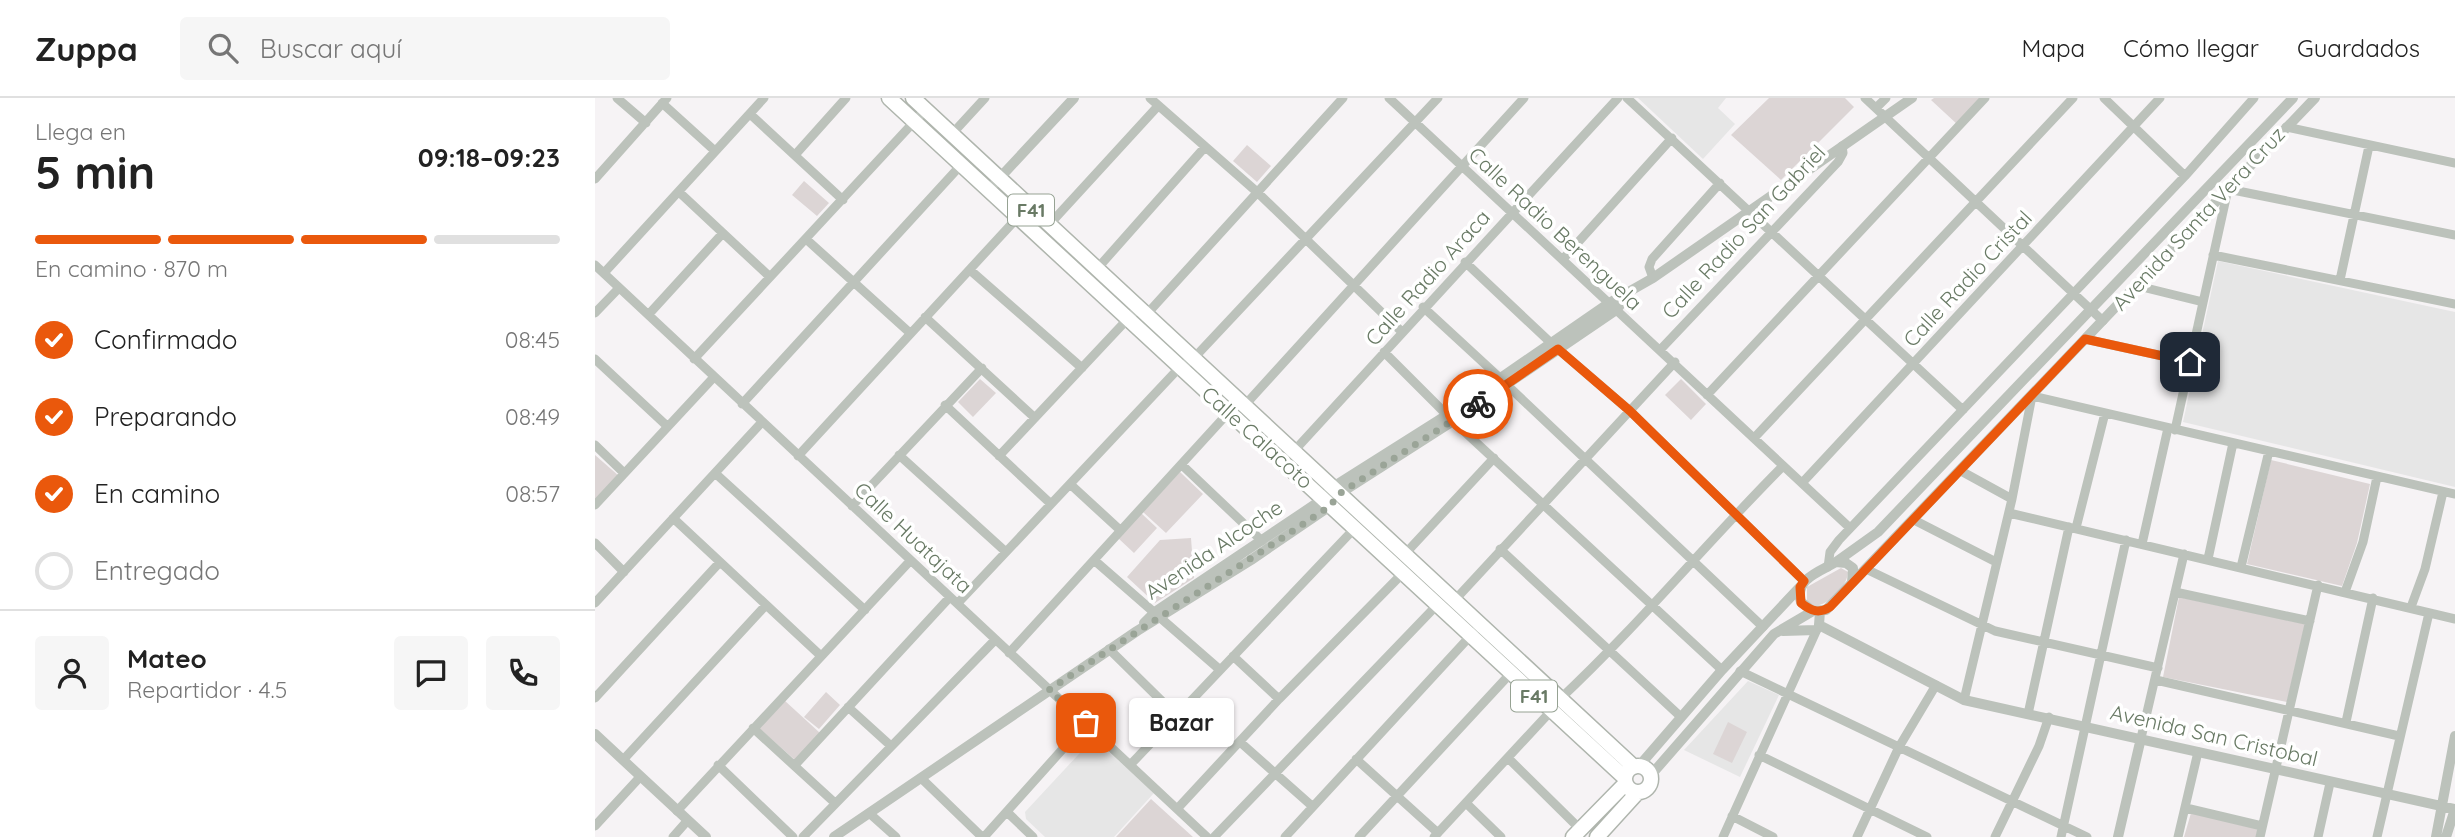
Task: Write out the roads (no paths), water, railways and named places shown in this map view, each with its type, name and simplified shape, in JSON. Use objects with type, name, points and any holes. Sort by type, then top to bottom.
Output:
[{"type":"main road","name":"Calle Calacoto","points":[[889,98],[961,165],[993,184],[1048,226],[1194,358],[1294,451],[1354,529],[1403,573],[1560,699],[1635,777]]},
{"type":"main road","name":"Calle Calacoto","points":[[913,98],[951,135],[1018,217],[1229,412],[1404,555],[1445,606]]},
{"type":"main road","name":"Calle Calacoto","points":[[1475,631],[1510,674],[1551,711],[1635,777]]},
{"type":"main road","points":[[1577,833],[1635,777]]},
{"type":"main road","points":[[1597,837],[1635,777]]},
{"type":"street","points":[[617,98],[646,123]]},
{"type":"street","points":[[604,274],[764,98]]},
{"type":"street","points":[[795,155],[846,98]]},
{"type":"street","points":[[951,135],[985,98]]},
{"type":"street","points":[[993,184],[1074,98]]},
{"type":"street","points":[[1150,98],[1257,192],[1401,331]]},
{"type":"street","points":[[999,456],[1128,319],[1142,311],[1257,192],[1343,98]]},
{"type":"street","name":"Calle Radio Berenguela","points":[[1389,98],[1461,167],[1513,210],[1850,528]]},
{"type":"street","points":[[795,765],[848,707],[954,600],[1006,552],[1179,368],[1194,358],[1438,98]]},
{"type":"street","points":[[1245,405],[1524,98]]},
{"type":"street","name":"Calle Radio Araca","points":[[1294,451],[1423,307],[1618,98]]},
{"type":"street","points":[[1627,98],[1963,410]]},
{"type":"street","points":[[1865,98],[2103,321]]},
{"type":"street","points":[[1876,108],[1886,98]]},
{"type":"street","points":[[1885,117],[1912,98]]},
{"type":"street","points":[[1707,395],[1986,98]]},
{"type":"street","points":[[1755,437],[2073,98]]},
{"type":"street","points":[[2103,98],[2185,176]]},
{"type":"street","name":"Calle Radio Cristal","points":[[1802,483],[2160,98]]},
{"type":"street","points":[[1852,583],[1853,568],[1846,563],[1832,564],[1830,552],[2185,176],[2254,98]]},
{"type":"street","name":"Avenida Santa Vera Cruz","points":[[1802,584],[1878,532],[2293,98]]},
{"type":"street","name":"Avenida Santa Vera Cruz","points":[[1816,611],[1830,607],[2085,339],[2139,286],[2315,98]]},
{"type":"street","points":[[597,172],[664,101],[715,151]]},
{"type":"street","points":[[1048,226],[1158,106]]},
{"type":"street","points":[[694,359],[925,110]]},
{"type":"street","points":[[750,114],[843,200]]},
{"type":"street","name":"Calle Radio San Gabriel","points":[[1660,350],[1838,162],[1843,146],[1885,117]]},
{"type":"street","points":[[2286,127],[2455,163]]},
{"type":"street","points":[[1563,260],[1672,138]]},
{"type":"street","name":"Avenida Alcoche","points":[[834,837],[1137,631],[1262,541],[1613,307],[1843,146]]},
{"type":"street","points":[[2340,280],[2369,146]]},
{"type":"street","points":[[1096,270],[1205,147]]},
{"type":"street","points":[[742,404],[961,165]]},
{"type":"street","points":[[1653,278],[1649,267],[1652,259],[1720,183]]},
{"type":"street","points":[[2142,544],[2190,362],[2228,189],[2455,235]]},
{"type":"street","points":[[679,192],[770,277]]},
{"type":"street","points":[[798,456],[1018,217]]},
{"type":"street","points":[[649,314],[723,233]]},
{"type":"street","points":[[806,239],[910,333]]},
{"type":"street","points":[[2213,255],[2455,304]]},
{"type":"street","points":[[1465,262],[1630,411],[1735,514],[1802,584],[1801,603],[1816,611]]},
{"type":"street","name":"Calle Huatajata","points":[[595,265],[1207,837]]},
{"type":"street","points":[[970,270],[1082,368]]},
{"type":"street","points":[[2139,286],[2203,302]]},
{"type":"street","points":[[595,313],[619,288]]},
{"type":"street","points":[[1423,307],[1586,457],[1763,627]]},
{"type":"street","points":[[925,317],[1035,418]]},
{"type":"street","points":[[2085,339],[2190,362]]},
{"type":"street","points":[[1384,352],[1450,418],[1544,502],[1721,670]]},
{"type":"street","points":[[595,359],[667,426]]},
{"type":"street","points":[[1214,837],[1274,772],[1445,606],[1675,362]]},
{"type":"street","points":[[852,506],[982,368]]},
{"type":"street","points":[[595,505],[714,377]]},
{"type":"street","points":[[1964,699],[2009,513],[2032,396],[2455,494]]},
{"type":"street","points":[[945,405],[1051,505]]},
{"type":"street","points":[[1009,653],[1229,412]]},
{"type":"street","points":[[2028,714],[2072,527],[2105,413]]},
{"type":"street","points":[[595,603],[762,422]]},
{"type":"street","points":[[2208,559],[2233,443]]},
{"type":"street","points":[[595,446],[624,473]]},
{"type":"street","points":[[2241,567],[2269,451]]},
{"type":"street","points":[[899,455],[1006,552]]},
{"type":"street","points":[[1404,555],[1493,457]]},
{"type":"street","points":[[1182,465],[1262,541]]},
{"type":"street","points":[[1560,699],[1611,651],[1735,514],[1783,466]]},
{"type":"street","points":[[1961,471],[2012,499]]},
{"type":"street","points":[[715,473],[865,610]]},
{"type":"street","points":[[2345,592],[2363,542],[2378,477]]},
{"type":"street","points":[[1070,484],[1120,530]]},
{"type":"street","points":[[2411,607],[2425,569],[2443,492]]},
{"type":"street","name":"Avenida Alcoche","points":[[1158,615],[1331,496]]},
{"type":"street","points":[[2009,513],[2455,619]]},
{"type":"street","points":[[673,518],[821,656]]},
{"type":"street","points":[[1914,520],[1996,562]]},
{"type":"street","points":[[1131,764],[1219,668],[1354,529]]},
{"type":"street","points":[[2062,832],[2126,540]]},
{"type":"street","points":[[595,543],[624,572]]},
{"type":"street","points":[[1500,549],[1681,717]]},
{"type":"street","points":[[2118,837],[2184,554]]},
{"type":"street","points":[[1094,560],[1219,668]]},
{"type":"street","points":[[677,811],[910,561]]},
{"type":"street","points":[[595,698],[720,562]]},
{"type":"street","points":[[1866,569],[1981,626],[2158,668]]},
{"type":"street","points":[[1177,809],[1279,699],[1403,573]]},
{"type":"street","points":[[1635,777],[1721,670],[1802,584]]},
{"type":"street","points":[[2260,837],[2318,585]]},
{"type":"street","points":[[2175,592],[2310,621]]},
{"type":"street","points":[[2346,722],[2373,598]]},
{"type":"street","points":[[623,761],[766,605]]},
{"type":"street","points":[[1723,837],[1818,628],[1816,611]]},
{"type":"street","points":[[1635,777],[1780,631],[1816,611]]},
{"type":"street","points":[[2377,837],[2429,613]]},
{"type":"street","points":[[1780,631],[1818,628]]},
{"type":"street","name":"Avenida San Cristobal","points":[[1818,628],[1964,699],[2455,809]]},
{"type":"street","points":[[1285,837],[1475,631]]},
{"type":"street","points":[[803,837],[995,640]]},
{"type":"street","points":[[1109,649],[1176,715]]},
{"type":"street","points":[[1233,656],[1279,699]]},
{"type":"street","points":[[1740,671],[2012,802],[2062,832],[2087,837]]},
{"type":"street","points":[[1359,837],[1510,674]]},
{"type":"street","points":[[2156,680],[2399,736]]},
{"type":"street","points":[[1857,837],[1899,747],[1936,685]]},
{"type":"street","points":[[848,707],[891,746]]},
{"type":"street","points":[[1356,759],[1436,835],[1551,711]]},
{"type":"street","points":[[1996,837],[2049,718]]},
{"type":"street","points":[[921,778],[983,837],[1086,723]]},
{"type":"street","points":[[753,728],[835,803]]},
{"type":"street","points":[[595,734],[706,837]]},
{"type":"street","points":[[2436,837],[2455,736]]},
{"type":"street","points":[[1240,742],[1313,806]]},
{"type":"street","points":[[2178,837],[2198,751]]},
{"type":"street","points":[[1759,755],[1927,837]]},
{"type":"street","points":[[1508,758],[1577,833]]},
{"type":"street","points":[[718,765],[793,837]]},
{"type":"street","points":[[595,825],[641,777]]},
{"type":"street","points":[[2318,837],[2330,783]]},
{"type":"street","points":[[1466,803],[1501,837]]},
{"type":"street","points":[[2186,807],[2262,826]]},
{"type":"street","points":[[2446,837],[2455,809]]},
{"type":"street","points":[[1007,812],[1034,837]]},
{"type":"street","points":[[869,813],[896,837]]},
{"type":"street","points":[[1732,816],[1773,837]]},
{"type":"street","points":[[673,837],[688,820]]},
{"type":"place","name":"Bazar","points":[[1086,723]]}]
